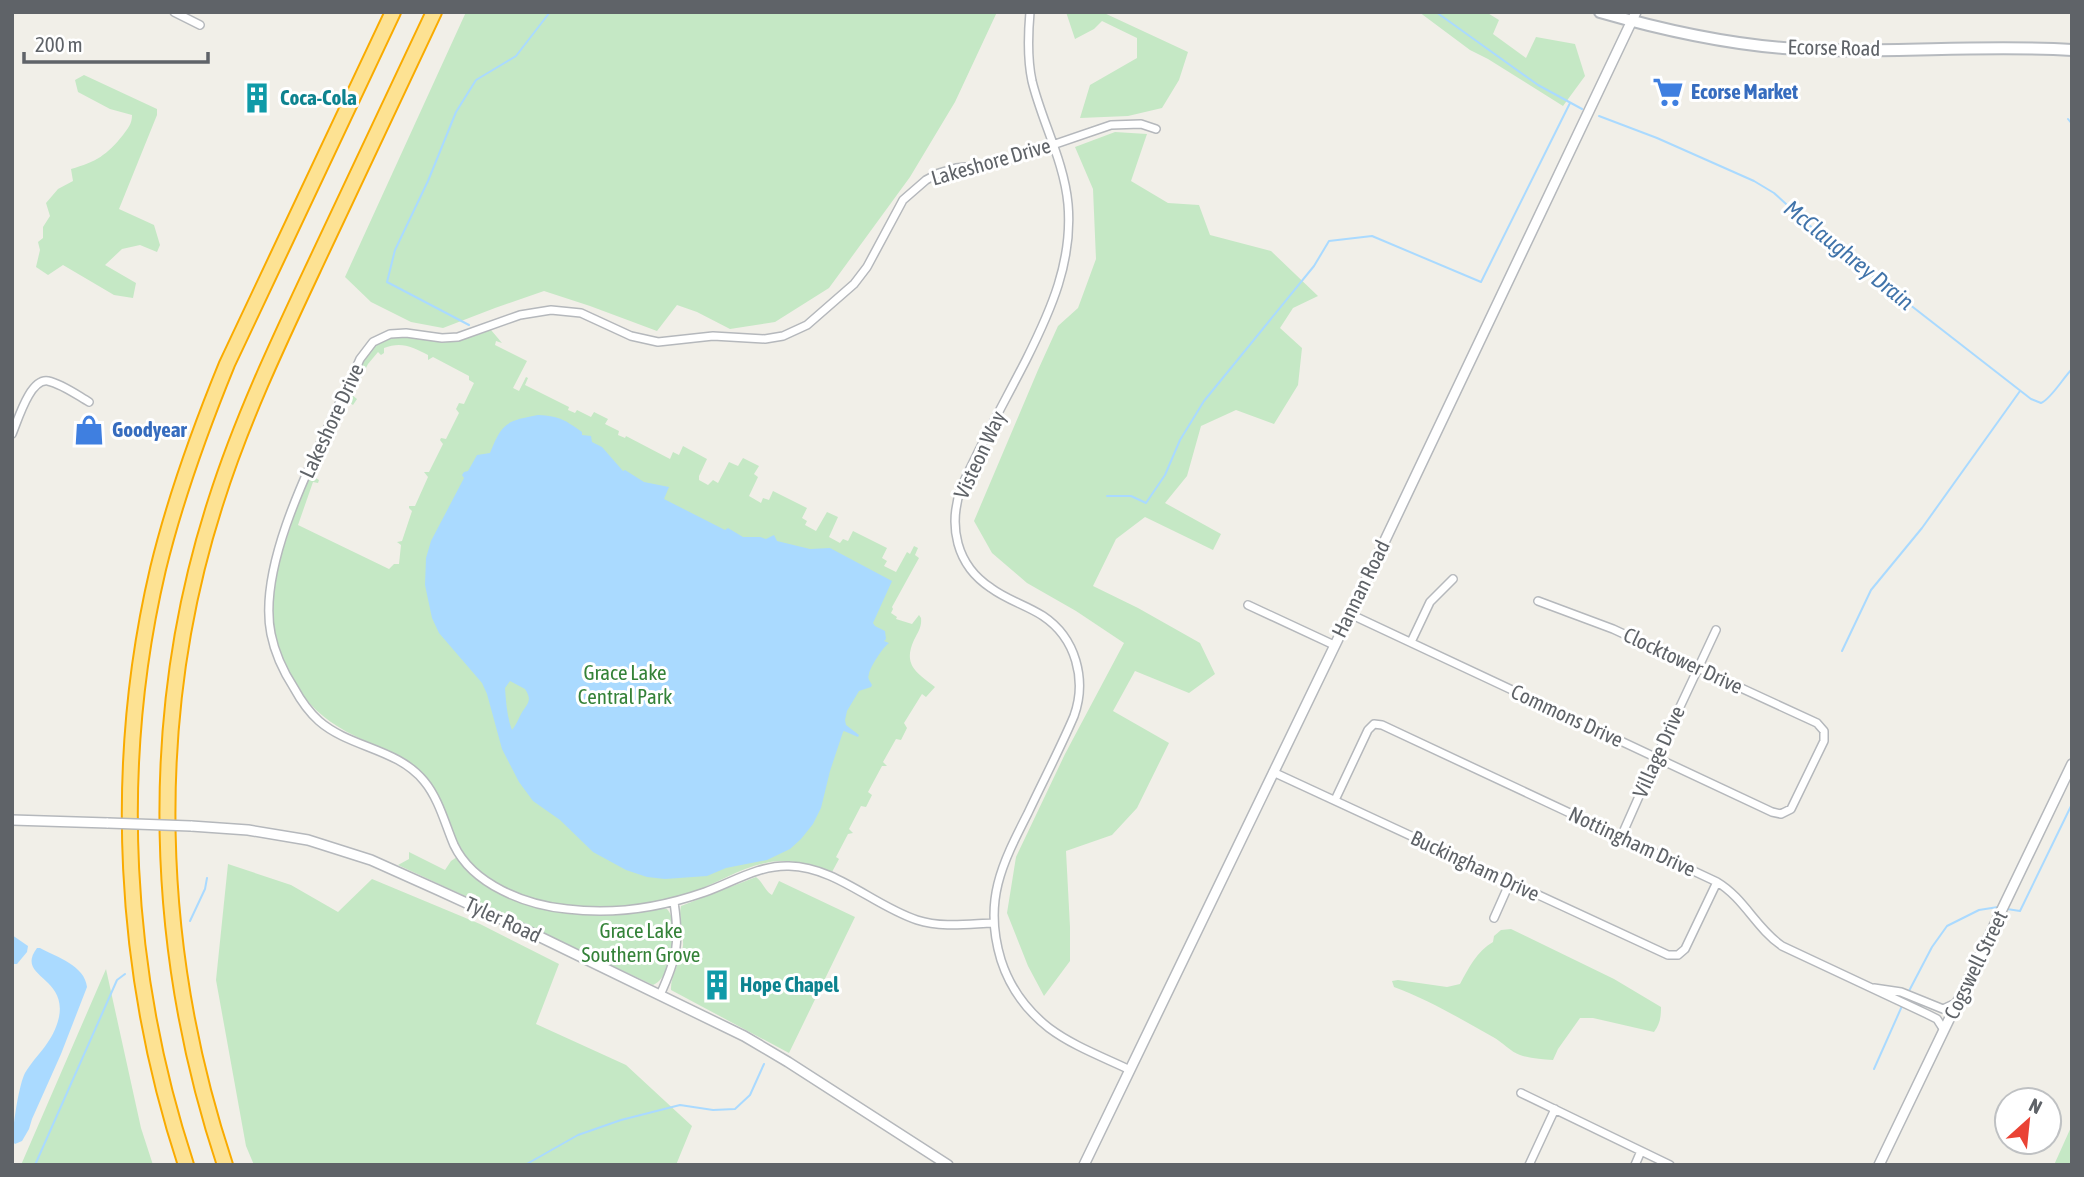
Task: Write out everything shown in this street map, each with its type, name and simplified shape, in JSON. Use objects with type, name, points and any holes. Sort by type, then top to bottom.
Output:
[{"type":"highway","points":[[225,1165],[197,1066],[181,990],[173,931],[169,877],[168,774],[179,654],[202,547],[238,438],[275,349],[434,12]]},
{"type":"highway","points":[[389,108],[413,72],[443,12]]},
{"type":"highway","points":[[186,1165],[156,1054],[142,976],[132,894],[130,797],[133,736],[138,679],[148,619],[172,517],[213,397],[392,14]]},
{"type":"main road","name":"Ecorse Road","points":[[1600,12],[1634,17],[1727,41],[1783,48],[2017,47],[2072,50]]},
{"type":"street","points":[[174,12],[200,25]]},
{"type":"street","name":"Visteon Way","points":[[1030,12],[1028,48],[1032,80],[1054,144],[1068,204],[1067,248],[1059,285],[1044,324],[964,481],[954,511],[954,529],[958,545],[972,571],[992,589],[1050,622],[1069,645],[1079,677],[1079,696],[1074,716],[1001,868],[995,894],[993,923],[1005,972],[1029,1010],[1063,1037],[1130,1070]]},
{"type":"street","name":"Hannan Road","points":[[1084,1165],[1634,17]]},
{"type":"street","name":"Lakeshore Drive","points":[[993,923],[945,926],[917,920],[822,873],[791,866],[760,870],[674,902],[593,911],[535,903],[499,888],[477,873],[461,856],[433,795],[420,777],[400,760],[347,737],[319,721],[301,700],[281,668],[271,633],[269,599],[285,525],[360,359],[373,342],[390,334],[406,333],[453,338],[533,312],[551,310],[586,315],[631,336],[649,341],[718,336],[765,340],[783,336],[807,325],[854,284],[867,267],[899,207],[919,184],[948,170],[993,165],[1111,125],[1141,124],[1156,128]]},
{"type":"street","points":[[12,433],[32,388],[39,382],[48,381],[89,402]]},
{"type":"street","points":[[1410,642],[1430,602],[1453,579]]},
{"type":"street","name":"Clocktower Drive","points":[[1538,601],[1613,629],[1814,721],[1824,731],[1824,741],[1791,809],[1785,813]]},
{"type":"street","points":[[1248,605],[1334,645]]},
{"type":"street","name":"Commons Drive","points":[[1350,614],[1776,814],[1785,813]]},
{"type":"street","name":"Village Drive","points":[[1621,837],[1716,630]]},
{"type":"street","name":"Nottingham Drive","points":[[1335,800],[1368,730],[1374,724],[1394,731],[1717,882],[1738,898],[1775,941],[1937,1019],[1944,1030]]},
{"type":"street","name":"Cogswell Street","points":[[1879,1165],[2072,764]]},
{"type":"street","name":"Buckingham Drive","points":[[1273,772],[1663,954],[1678,955],[1687,946],[1717,882]]},
{"type":"street","name":"Tyler Road","points":[[12,820],[191,827],[264,833],[308,840],[346,851],[449,895],[744,1036],[948,1165]]},
{"type":"street","points":[[1494,918],[1510,882]]},
{"type":"street","points":[[660,995],[671,970],[677,946],[674,902]]},
{"type":"street","name":"Nottingham Drive","points":[[1870,987],[1901,992],[1943,1009],[1958,1002]]},
{"type":"street","points":[[1521,1093],[1670,1165]]},
{"type":"street","points":[[1529,1165],[1555,1110]]},
{"type":"street","points":[[1635,1165],[1641,1151]]},
{"type":"green space","points":[[466,12],[997,12],[955,102],[910,177],[829,288],[775,322],[730,329],[677,305],[657,331],[544,291],[443,328],[411,322],[371,302],[345,277]]},
{"type":"green space","points":[[1066,12],[1102,12],[1188,52],[1179,80],[1162,108],[1128,116],[1080,118],[1090,85],[1137,58],[1137,38],[1102,21],[1094,29],[1075,39]]},
{"type":"green space","points":[[1419,12],[1486,12],[1499,20],[1493,34],[1526,58],[1536,37],[1575,44],[1585,76],[1563,106],[1470,50]]},
{"type":"green space","points":[[84,75],[157,109],[157,115],[119,209],[154,225],[160,245],[157,252],[140,245],[122,249],[105,265],[136,283],[133,298],[114,295],[63,265],[48,275],[36,267],[40,250],[38,242],[43,238],[43,227],[50,216],[46,203],[58,189],[73,181],[71,169],[87,164],[106,153],[123,135],[131,121],[132,115],[110,109],[78,92],[75,80]]},
{"type":"green space","points":[[1115,132],[1147,134],[1131,181],[1168,203],[1199,205],[1210,235],[1271,251],[1318,296],[1293,308],[1280,328],[1302,348],[1298,385],[1274,424],[1236,410],[1201,426],[1187,476],[1165,503],[1221,534],[1213,550],[1145,517],[1116,539],[1093,586],[1200,643],[1215,674],[1189,693],[1135,671],[1113,711],[1169,743],[1137,808],[1112,835],[1066,851],[1070,961],[1044,996],[1028,966],[1007,913],[1016,857],[1065,754],[1124,643],[1027,583],[992,553],[974,521],[1058,326],[1078,308],[1096,259],[1093,189],[1075,147]]},
{"type":"green space","name":"Grace Lake Central Park","points":[[491,330],[502,343],[496,341],[495,345],[527,361],[513,388],[519,391],[526,377],[528,378],[525,385],[569,407],[568,410],[575,413],[577,410],[591,417],[594,412],[608,419],[605,424],[619,431],[618,435],[625,438],[626,436],[670,459],[673,452],[679,455],[683,446],[707,459],[699,480],[708,485],[713,480],[718,483],[729,462],[738,466],[743,458],[759,466],[754,474],[758,477],[749,496],[761,503],[763,498],[769,500],[773,491],[807,508],[802,518],[807,521],[805,525],[816,531],[827,512],[838,517],[829,537],[840,543],[843,539],[848,541],[853,531],[887,548],[882,558],[887,561],[884,566],[896,572],[907,552],[910,554],[914,546],[918,548],[915,555],[919,558],[891,613],[896,619],[912,624],[919,615],[921,618],[911,649],[911,663],[918,673],[935,687],[926,697],[922,694],[904,723],[907,728],[901,740],[896,739],[883,762],[887,766],[882,766],[868,792],[872,795],[866,807],[861,806],[849,829],[853,833],[848,834],[836,857],[839,859],[832,872],[794,862],[769,862],[691,893],[623,906],[570,906],[526,897],[498,884],[473,865],[456,841],[436,793],[417,769],[396,755],[337,726],[323,716],[298,690],[281,658],[272,606],[281,557],[307,479],[314,477],[319,480],[318,483],[313,482],[298,525],[389,569],[394,564],[399,564],[401,545],[397,542],[402,541],[412,511],[409,506],[415,506],[428,477],[424,472],[429,472],[443,444],[441,438],[446,439],[459,413],[456,409],[459,403],[464,404],[474,383],[469,380],[469,376],[433,357],[428,360],[428,355],[407,346],[390,346],[384,348],[381,355],[378,352],[368,364],[352,395],[357,399],[353,405],[345,397],[360,365],[374,347],[393,337],[449,341]]},
{"type":"green space","name":"Grace Lake Southern Grove","points":[[409,852],[445,870],[457,857],[483,882],[517,901],[536,907],[592,914],[649,908],[667,909],[674,926],[674,938],[666,972],[653,985],[477,902],[476,895],[471,893],[467,897],[398,865],[409,859]]},
{"type":"green space","points":[[228,864],[291,885],[338,912],[372,879],[480,924],[559,964],[536,1024],[626,1065],[692,1126],[676,1165],[254,1165],[246,1146],[216,980]]},
{"type":"green space","points":[[756,877],[772,895],[779,881],[855,917],[789,1053],[671,990],[683,946],[681,906]]},
{"type":"green space","points":[[1511,929],[1614,979],[1661,1007],[1660,1020],[1654,1032],[1593,1018],[1580,1018],[1553,1060],[1532,1058],[1517,1054],[1457,1017],[1394,987],[1392,981],[1398,980],[1447,987],[1460,984],[1478,955],[1493,942],[1494,936],[1501,930]]},
{"type":"green space","points":[[106,969],[141,1128],[153,1165],[21,1165]]},
{"type":"green space","points":[[2072,1125],[2072,1165],[2054,1165],[2058,1156],[2063,1156],[2063,1145]]},
{"type":"water","name":"Grace Lake Central Park","points":[[538,415],[557,418],[582,432],[582,435],[591,436],[592,442],[602,447],[623,471],[644,482],[669,487],[664,499],[725,530],[728,528],[743,537],[766,539],[774,535],[777,541],[810,549],[830,548],[892,581],[873,623],[885,631],[884,641],[889,643],[870,671],[868,677],[871,687],[859,691],[847,711],[845,720],[846,725],[859,735],[858,737],[843,732],[821,808],[813,824],[790,849],[767,860],[726,868],[707,876],[665,879],[647,877],[626,870],[593,852],[560,820],[533,801],[519,782],[502,749],[482,683],[439,633],[432,618],[425,585],[426,558],[431,541],[464,478],[462,475],[468,471],[477,455],[490,453],[502,429],[512,421]],"holes":[[[510,681],[525,689],[528,702],[512,730],[505,688]]]},
{"type":"water","points":[[12,935],[28,946],[27,952],[17,964],[12,964]]},
{"type":"water","points":[[37,948],[76,968],[87,987],[29,1129],[22,1141],[15,1144],[15,1117],[25,1073],[49,1041],[59,1017],[56,993],[32,965]]},
{"type":"waterway","points":[[469,325],[387,282],[395,250],[428,181],[456,112],[476,80],[516,56],[550,12]]},
{"type":"waterway","name":"McClaughrey Drain","points":[[1436,12],[1538,85],[1582,109]]},
{"type":"waterway","points":[[1107,496],[1131,496],[1146,503],[1165,475],[1180,440],[1204,401],[1314,266],[1329,241],[1372,236],[1481,282],[1570,103]]},
{"type":"waterway","name":"McClaughrey Drain","points":[[1599,116],[1657,138],[1754,181],[1774,193],[1819,234],[2031,399],[2041,403],[2045,401],[2072,369]]},
{"type":"waterway","points":[[2068,119],[2072,124]]},
{"type":"waterway","points":[[1842,651],[1871,590],[1922,528],[2020,391]]},
{"type":"waterway","points":[[2007,909],[2020,911],[2072,804]]},
{"type":"waterway","points":[[190,921],[205,889],[207,878]]},
{"type":"waterway","points":[[1909,991],[1932,947],[1947,926],[1979,910],[1998,907]]},
{"type":"waterway","points":[[35,1165],[117,980],[125,974]]},
{"type":"waterway","points":[[1874,1069],[1902,1006]]},
{"type":"waterway","points":[[525,1165],[578,1135],[621,1120],[680,1105],[713,1110],[735,1109],[750,1095],[764,1064]]},
{"type":"place","name":"Ecorse Market","points":[[1668,92]]},
{"type":"place","name":"Coca-Cola","points":[[257,98]]},
{"type":"place","name":"Goodyear","points":[[89,430]]},
{"type":"place","name":"Hope Chapel","points":[[717,985]]}]
